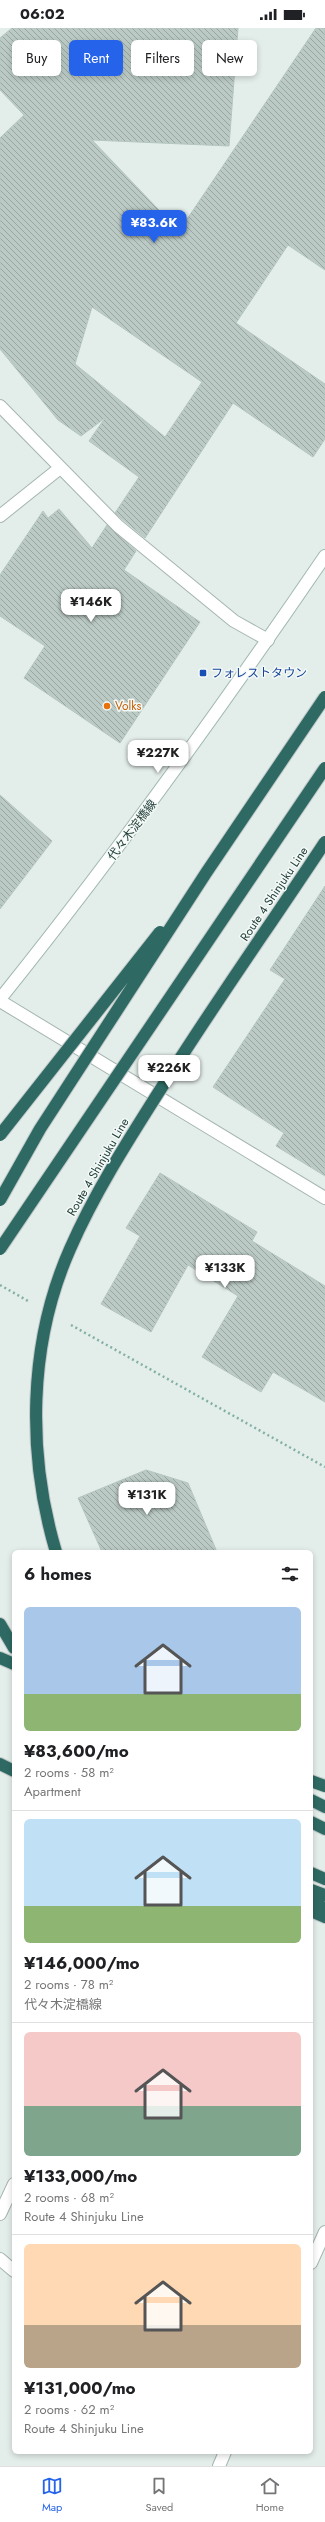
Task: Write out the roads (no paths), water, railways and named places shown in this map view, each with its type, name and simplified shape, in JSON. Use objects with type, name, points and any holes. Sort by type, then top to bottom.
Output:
[{"type":"highway","points":[[0,1200],[40,1129],[206,873],[325,697]]},
{"type":"highway","points":[[0,1249],[325,768]]},
{"type":"highway","name":"Route 4 Shinjuku Line","points":[[55,1550],[39,1485],[36,1451],[36,1415],[40,1360],[46,1323],[69,1250],[84,1219],[125,1145],[178,1062],[325,842]]},
{"type":"highway","points":[[0,1135],[206,873]]},
{"type":"highway","points":[[0,1624],[12,1645]]},
{"type":"highway","points":[[0,1658],[12,1663]]},
{"type":"highway","points":[[0,1756],[12,1762]]},
{"type":"highway","points":[[0,1764],[12,1769]]},
{"type":"highway","points":[[313,1782],[325,1786]]},
{"type":"highway","points":[[313,1801],[325,1807]]},
{"type":"highway","points":[[313,1823],[325,1829]]},
{"type":"highway","points":[[313,1874],[325,1879]]},
{"type":"highway","points":[[313,1891],[325,1895]]},
{"type":"highway","points":[[313,1903],[325,1908]]},
{"type":"highway","points":[[313,1912],[325,1918]]},
{"type":"street","points":[[0,406],[60,468],[130,536],[234,621],[268,640]]},
{"type":"street","points":[[0,516],[60,468]]},
{"type":"street","name":"代々木淀橋線","points":[[0,1000],[85,892],[268,640],[325,556]]},
{"type":"street","points":[[0,1000],[325,1198]]},
{"type":"street","points":[[0,2214],[12,2188]]},
{"type":"street","points":[[313,2259],[325,2232]]},
{"type":"street","points":[[0,2260],[12,2269]]},
{"type":"street","points":[[219,2466],[224,2454]]},
{"type":"place","name":"フォレストタウン","points":[[203,673]]},
{"type":"place","name":"Volks","points":[[107,706]]}]
